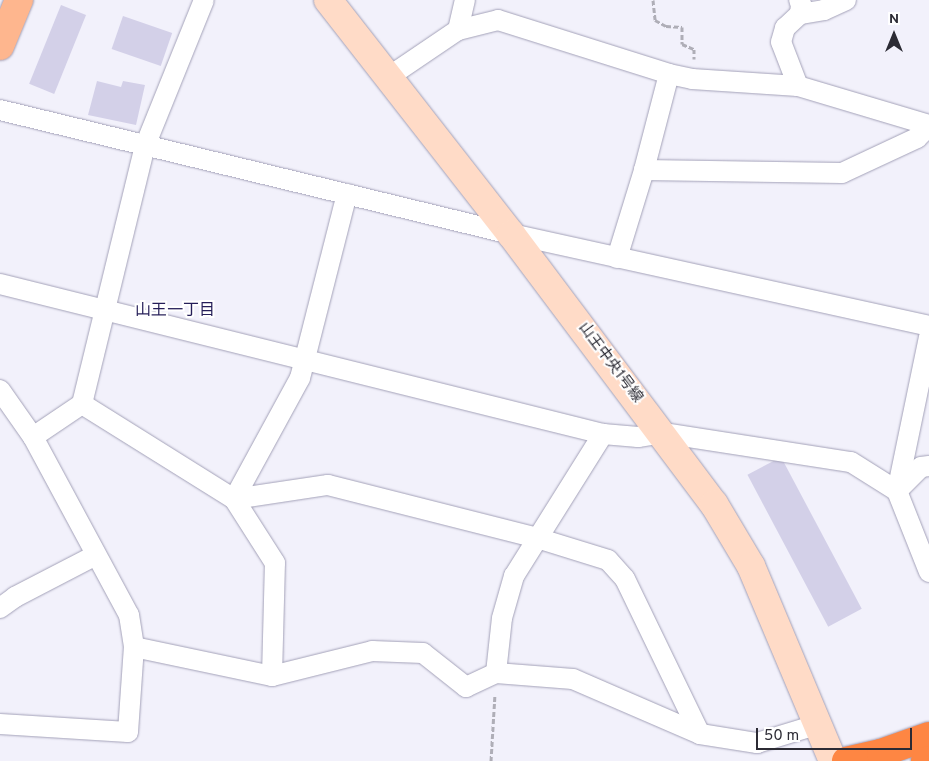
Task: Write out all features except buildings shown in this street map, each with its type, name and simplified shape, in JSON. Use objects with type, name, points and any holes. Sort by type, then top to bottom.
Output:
[{"type":"highway","points":[[846,761],[929,736]]},
{"type":"highway","points":[[925,761],[929,760]]},
{"type":"main road","points":[[0,46],[19,0]]},
{"type":"street","points":[[33,437],[82,404],[145,146],[204,0]]},
{"type":"street","name":"山王中央1号線","points":[[328,0],[387,78],[511,234],[662,432],[714,504],[751,566],[833,761]]},
{"type":"street","points":[[458,30],[465,0]]},
{"type":"street","points":[[798,86],[780,42],[786,28],[799,7],[824,10],[846,0]]},
{"type":"street","points":[[387,78],[458,30],[498,20],[669,74],[692,79],[798,86],[929,125],[917,138],[842,173],[644,170]]},
{"type":"street","points":[[617,258],[644,170],[669,74]]},
{"type":"street","points":[[0,110],[511,234],[929,326]]},
{"type":"street","points":[[234,499],[300,378],[347,194]]},
{"type":"street","points":[[0,284],[603,434],[638,437],[662,432],[851,462],[897,491]]},
{"type":"street","points":[[929,337],[897,491],[929,572]]},
{"type":"street","points":[[0,390],[33,437],[129,614],[134,647],[128,732],[0,724]]},
{"type":"street","points":[[82,404],[234,499],[275,562],[272,676]]},
{"type":"street","points":[[496,674],[502,618],[514,576],[603,434]]},
{"type":"street","points":[[897,491],[921,467],[929,466]]},
{"type":"street","points":[[234,499],[328,485],[537,538],[608,560],[625,579],[700,734]]},
{"type":"street","points":[[0,608],[15,597],[96,555]]},
{"type":"street","points":[[134,647],[272,676],[372,651],[423,653],[466,687],[496,674],[573,679],[700,734],[757,743],[819,724]]},
{"type":"path","points":[[653,0],[655,20],[666,26],[682,27],[682,44],[694,50],[692,79]]},
{"type":"path","points":[[491,761],[496,674]]},
{"type":"district","name":"山王一丁目","points":[[175,311]]}]
